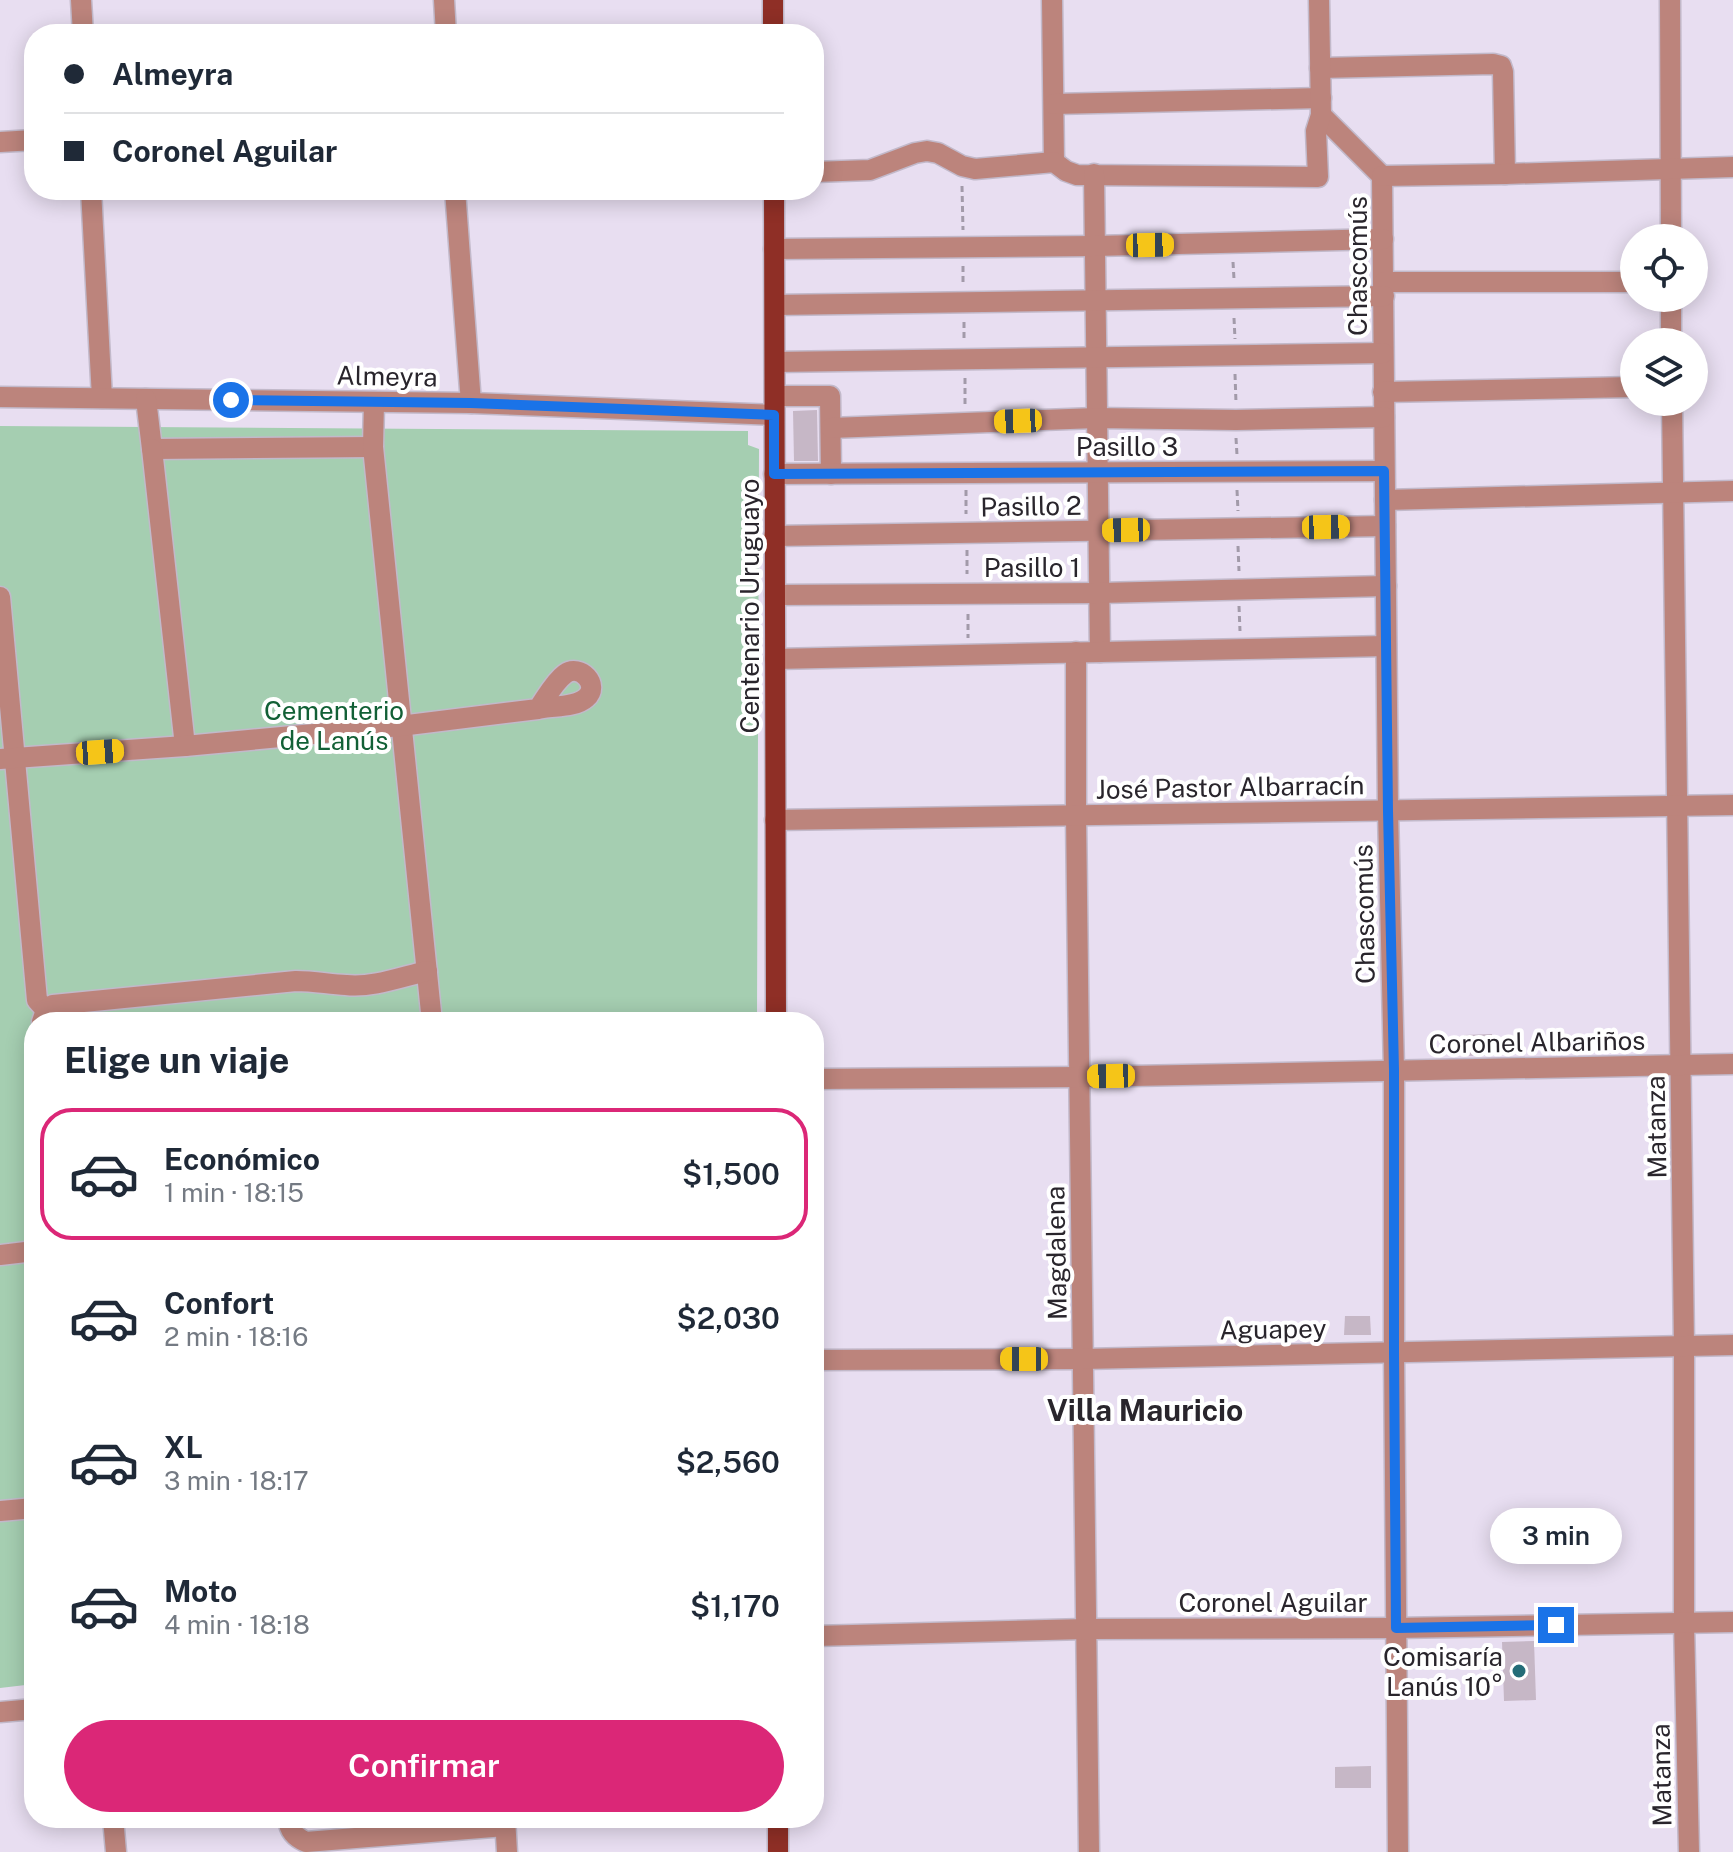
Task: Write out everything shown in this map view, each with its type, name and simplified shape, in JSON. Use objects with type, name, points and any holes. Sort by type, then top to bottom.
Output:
[{"type":"main road","points":[[773,0],[773,24]]},
{"type":"main road","name":"Centenario Uruguayo","points":[[774,200],[776,1012]]},
{"type":"main road","points":[[778,1828],[778,1852]]},
{"type":"street","points":[[81,0],[82,24]]},
{"type":"street","points":[[444,0],[445,24]]},
{"type":"street","points":[[1052,0],[1054,162]]},
{"type":"street","points":[[824,172],[870,170],[927,151],[975,169],[1054,162],[1077,175],[1318,177],[1316,131],[1321,106],[1319,0]]},
{"type":"street","points":[[1670,0],[1671,224]]},
{"type":"street","points":[[1320,68],[1501,66],[1505,174]]},
{"type":"street","points":[[1054,104],[1321,106]]},
{"type":"street","name":"Chascomús","points":[[1321,106],[1382,176],[1388,811],[1394,1070],[1398,1852]]},
{"type":"street","points":[[0,142],[24,141]]},
{"type":"street","points":[[1382,176],[1733,167]]},
{"type":"street","points":[[1094,174],[1100,652]]},
{"type":"street","points":[[92,200],[102,398]]},
{"type":"street","points":[[456,200],[471,403]]},
{"type":"street","points":[[774,249],[1383,239]]},
{"type":"street","points":[[775,305],[1234,297],[1620,282]]},
{"type":"street","points":[[775,362],[1383,353]]},
{"type":"street","points":[[1383,392],[1620,387]]},
{"type":"street","name":"Almeyra","points":[[0,397],[774,406],[830,396],[831,428]]},
{"type":"street","points":[[146,399],[185,746]]},
{"type":"street","points":[[374,402],[373,447],[431,1012]]},
{"type":"street","name":"Matanza","points":[[1672,416],[1689,1852]]},
{"type":"street","points":[[831,474],[831,428],[1096,418],[1236,420],[1384,417]]},
{"type":"street","points":[[152,449],[373,447]]},
{"type":"street","name":"Pasillo 3","points":[[774,474],[1384,471]]},
{"type":"street","points":[[1385,500],[1733,491]]},
{"type":"street","name":"Pasillo 2","points":[[774,536],[1385,526]]},
{"type":"street","name":"Pasillo 1","points":[[775,595],[1100,593],[1386,586]]},
{"type":"street","points":[[0,597],[8,758],[37,1000],[42,1012]]},
{"type":"street","points":[[775,659],[1386,646]]},
{"type":"street","name":"Magdalena","points":[[1076,652],[1089,1852]]},
{"type":"street","points":[[8,758],[185,746],[400,726],[538,709]]},
{"type":"street","name":"José Pastor Albarracín","points":[[775,820],[1733,805]]},
{"type":"street","points":[[47,1012],[53,1005],[296,981],[318,980],[348,986],[427,971]]},
{"type":"street","name":"Coronel Albariños","points":[[824,1079],[1733,1064]]},
{"type":"street","points":[[0,1255],[24,1252]]},
{"type":"street","name":"Aguapey","points":[[824,1360],[1083,1359],[1733,1345]]},
{"type":"street","points":[[0,1511],[24,1509]]},
{"type":"street","name":"Coronel Aguilar","points":[[824,1636],[1086,1629],[1733,1622]]},
{"type":"street","points":[[0,1712],[24,1710]]},
{"type":"street","points":[[114,1828],[116,1852]]},
{"type":"street","points":[[290,1828],[297,1838],[306,1842],[445,1828]]},
{"type":"street","points":[[505,1828],[507,1852]]},
{"type":"path","points":[[1233,243],[1240,649]]},
{"type":"green space","name":"Cementerio de Lanús","points":[[0,426],[748,431],[748,445],[759,449],[757,1012],[24,1012],[24,1685],[0,1688]]},
{"type":"building","points":[[817,410],[818,461],[794,461],[793,411]]},
{"type":"building","points":[[1492,1034],[1492,1055],[1465,1056],[1464,1035]]},
{"type":"building","points":[[1345,1316],[1370,1316],[1371,1335],[1344,1335]]},
{"type":"building","name":"Comisaría Lanús 10°","points":[[1534,1641],[1536,1700],[1504,1701],[1502,1642]]},
{"type":"building","points":[[1371,1766],[1371,1788],[1335,1788],[1335,1767]]},
{"type":"place","name":"Comisaría Lanús 10°","points":[[1519,1671]]},
{"type":"district","name":"Villa Mauricio","points":[[1145,1410]]},
{"type":"route","points":[[231,400],[471,403],[774,415],[774,474],[1384,471],[1394,1070],[1396,1628],[1556,1625]]}]
